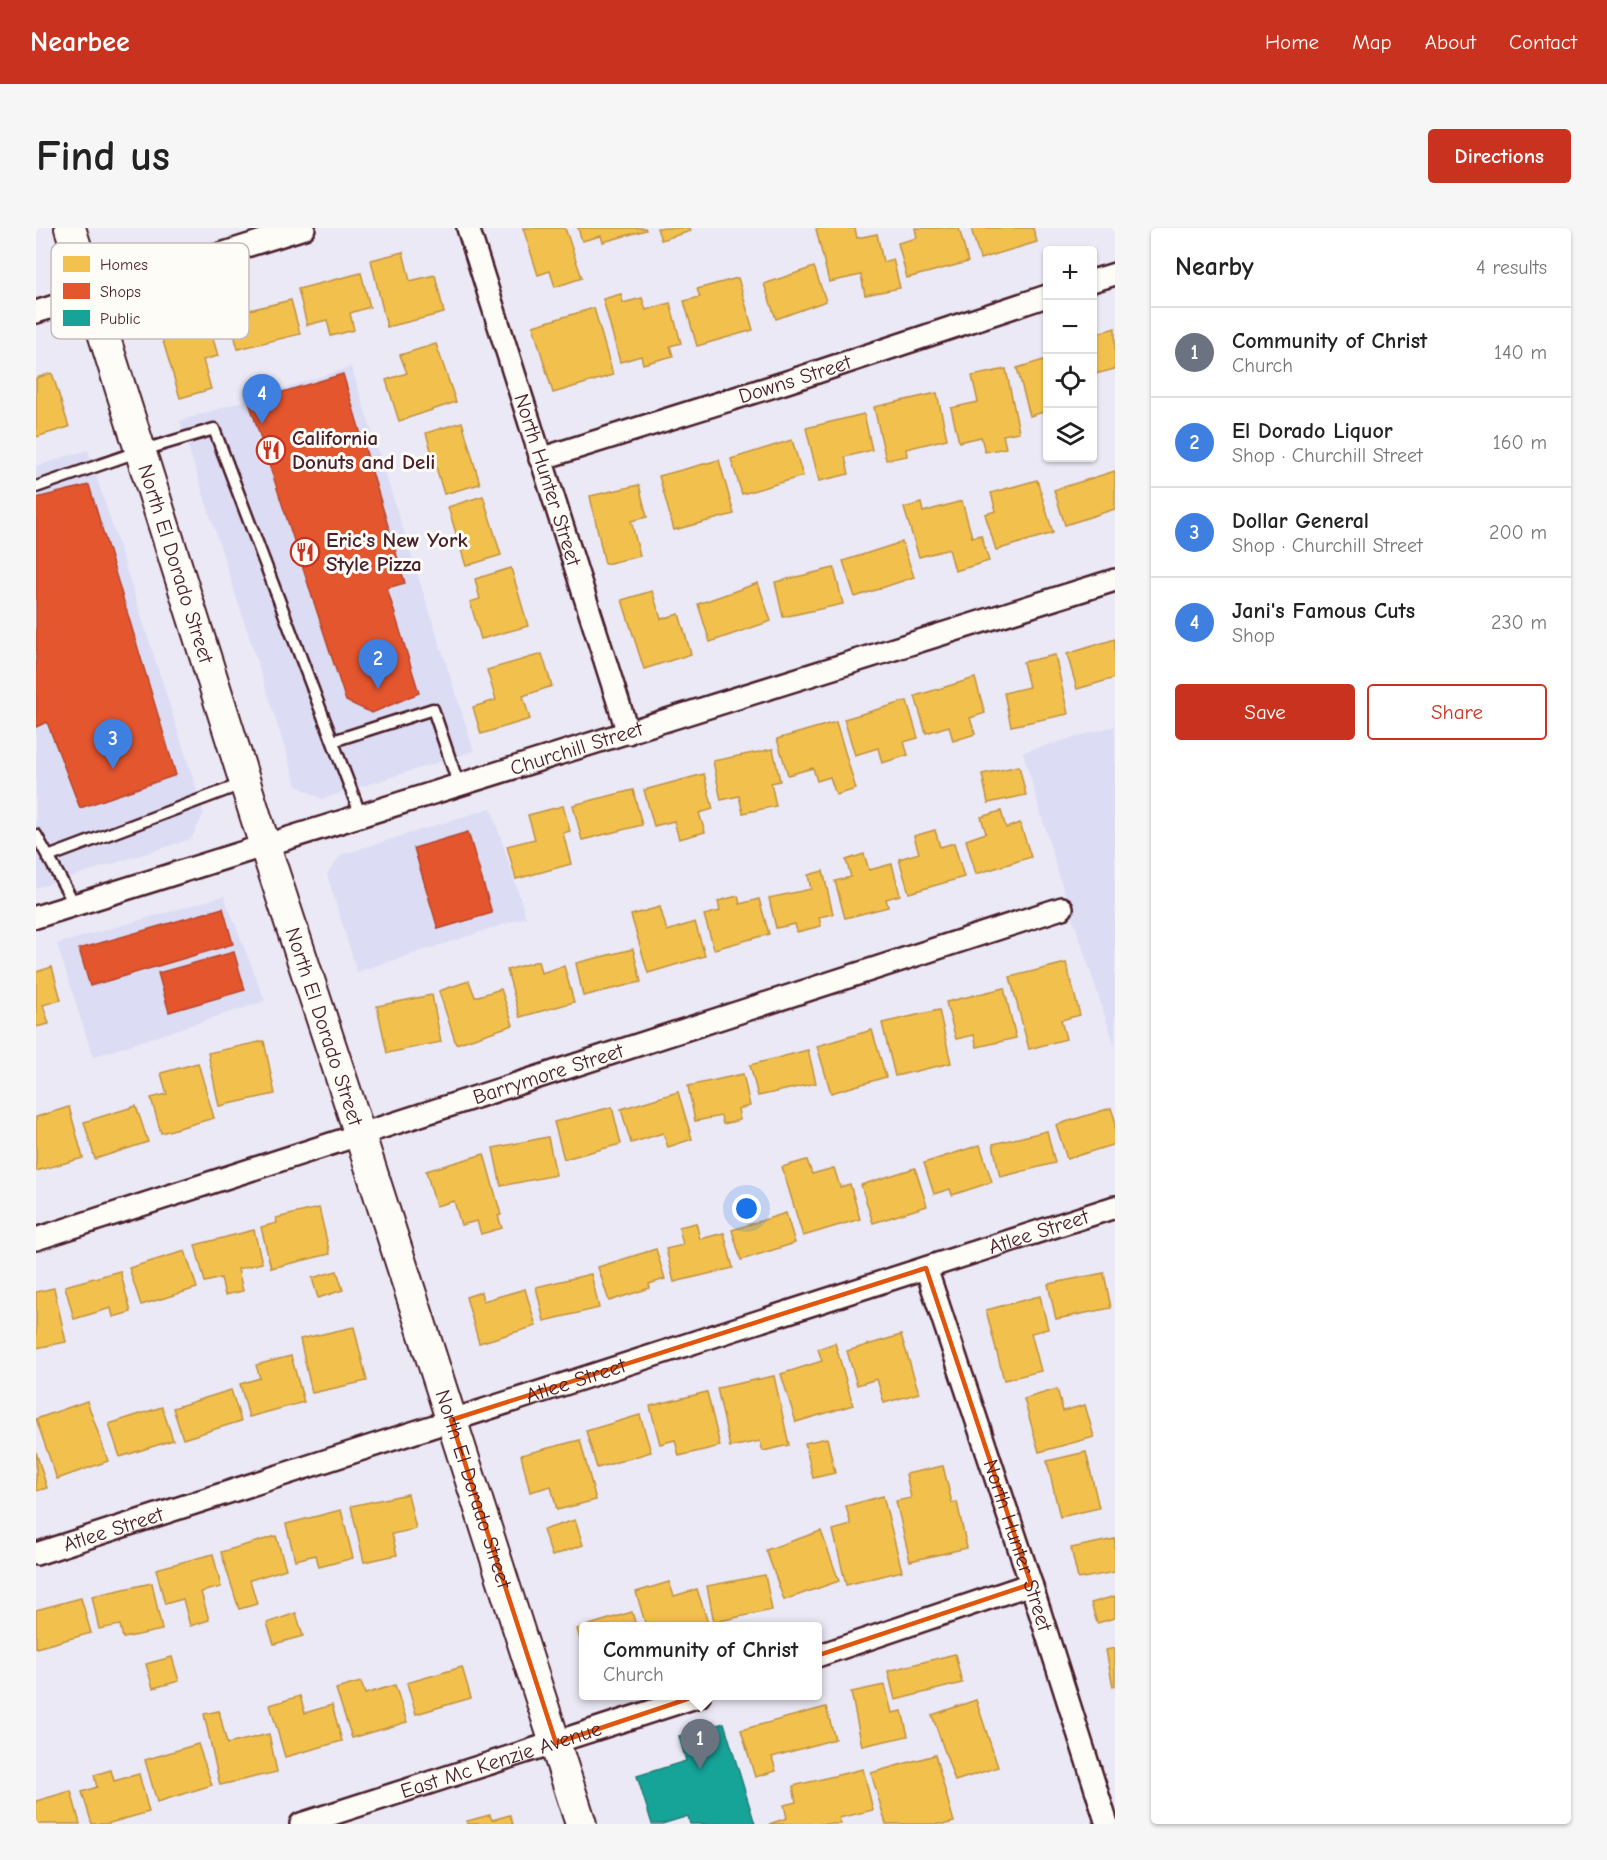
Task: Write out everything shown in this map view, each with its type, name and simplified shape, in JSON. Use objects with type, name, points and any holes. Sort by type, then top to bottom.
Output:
[{"type":"main road","name":"North El Dorado Street","points":[[70,228],[75,243]]},
{"type":"main road","name":"North El Dorado Street","points":[[105,339],[265,846],[581,1824]]},
{"type":"street","points":[[249,245],[304,228]]},
{"type":"street","name":"North Hunter Street","points":[[468,228],[628,733]]},
{"type":"street","points":[[1097,279],[1115,274]]},
{"type":"street","name":"Downs Street","points":[[540,459],[787,382],[1043,297]]},
{"type":"street","points":[[36,312],[51,307]]},
{"type":"street","name":"Churchill Street","points":[[36,917],[1115,580]]},
{"type":"street","name":"Barrymore Street","points":[[36,1239],[1062,908]]},
{"type":"street","name":"Atlee Street","points":[[36,1554],[1115,1207]]},
{"type":"street","name":"North Hunter Street","points":[[926,1268],[1107,1822]]},
{"type":"street","points":[[822,1654],[1031,1584]]},
{"type":"street","name":"East Mc Kenzie Avenue","points":[[301,1824],[684,1700]]},
{"type":"lane","points":[[36,487],[140,451],[214,429],[361,816]]},
{"type":"lane","points":[[333,741],[433,709],[459,786]]},
{"type":"lane","points":[[48,857],[245,783]]},
{"type":"lane","points":[[37,838],[75,905]]},
{"type":"highlighted area","points":[[926,1268],[1031,1584],[556,1743],[451,1420]]},
{"type":"shaded area","points":[[351,367],[474,751],[322,799],[297,786],[180,421]]},
{"type":"shaded area","points":[[88,450],[204,813],[191,839],[36,888],[36,466]]},
{"type":"shaded area","points":[[1115,726],[1115,1046],[1060,879],[1023,752]]},
{"type":"shaded area","points":[[491,808],[526,917],[357,972],[327,874],[341,855]]},
{"type":"shaded area","points":[[224,896],[265,1001],[93,1057],[57,944]]},
{"type":"building: Homes","points":[[523,228],[565,228],[582,278],[555,287],[550,271],[538,275]]},
{"type":"building: Homes","points":[[578,228],[645,228],[646,230],[603,242],[601,236],[582,241]]},
{"type":"building: Homes","points":[[657,228],[690,228],[691,231],[661,240]]},
{"type":"building: Homes","points":[[855,228],[857,238],[877,234],[883,262],[893,259],[900,288],[865,295],[861,275],[829,282],[816,229]]},
{"type":"building: Homes","points":[[915,228],[959,228],[968,262],[907,278],[898,243],[917,238]]},
{"type":"building: Homes","points":[[971,228],[1033,228],[1037,242],[980,259]]},
{"type":"building: Homes","points":[[403,252],[410,281],[435,275],[444,313],[387,327],[371,260]]},
{"type":"building: Homes","points":[[814,267],[826,301],[776,319],[764,284]]},
{"type":"building: Homes","points":[[361,273],[370,307],[350,313],[354,330],[331,336],[327,320],[307,325],[298,289]]},
{"type":"building: Homes","points":[[738,278],[753,330],[697,346],[684,301],[700,297],[697,289]]},
{"type":"building: Homes","points":[[621,294],[623,303],[642,298],[646,310],[670,303],[681,343],[670,346],[673,356],[643,364],[641,356],[620,362],[603,299]]},
{"type":"building: Homes","points":[[291,300],[300,334],[238,349],[235,339],[249,339],[249,310]]},
{"type":"building: Homes","points":[[594,308],[613,375],[553,393],[533,326]]},
{"type":"building: Homes","points":[[1115,328],[1115,369],[1097,374],[1097,354],[1097,333]]},
{"type":"building: Homes","points":[[162,339],[213,339],[218,356],[203,360],[211,389],[180,398]]},
{"type":"building: Homes","points":[[436,344],[456,402],[399,421],[386,380],[407,373],[400,355]]},
{"type":"building: Homes","points":[[1043,360],[1043,412],[1030,416],[1017,368]]},
{"type":"building: Homes","points":[[1006,369],[1019,432],[1003,435],[1006,448],[985,452],[981,437],[959,442],[951,408],[978,402],[972,376]]},
{"type":"building: Homes","points":[[52,373],[69,427],[36,437],[36,378]]},
{"type":"building: Homes","points":[[937,393],[947,439],[906,449],[907,456],[886,460],[874,407]]},
{"type":"building: Homes","points":[[864,414],[872,450],[845,457],[849,474],[819,481],[806,428]]},
{"type":"building: Homes","points":[[462,422],[480,484],[444,494],[426,433]]},
{"type":"building: Homes","points":[[792,440],[803,476],[742,494],[731,459]]},
{"type":"building: Homes","points":[[719,460],[734,514],[674,530],[659,476]]},
{"type":"building: Homes","points":[[1115,471],[1115,509],[1065,525],[1054,490]]},
{"type":"building: Homes","points":[[1037,480],[1053,533],[996,550],[985,514],[996,511],[991,493]]},
{"type":"building: Homes","points":[[639,485],[647,517],[631,521],[640,556],[605,564],[590,496]]},
{"type":"building: Homes","points":[[483,496],[501,555],[466,566],[448,507]]},
{"type":"building: Homes","points":[[962,501],[972,537],[981,535],[989,561],[955,571],[949,549],[919,557],[904,508],[921,503],[923,512]]},
{"type":"building: Homes","points":[[902,542],[914,577],[855,597],[843,561]]},
{"type":"building: Homes","points":[[511,568],[528,626],[481,639],[470,602],[480,599],[475,579]]},
{"type":"building: Homes","points":[[834,568],[843,604],[783,617],[775,582]]},
{"type":"building: Homes","points":[[758,583],[771,621],[710,642],[698,604]]},
{"type":"building: Homes","points":[[652,591],[661,619],[679,614],[691,654],[644,669],[622,600]]},
{"type":"building: Homes","points":[[1115,639],[1115,678],[1077,689],[1067,654]]},
{"type":"building: Homes","points":[[542,654],[552,686],[523,696],[530,719],[481,734],[473,707],[496,700],[487,670]]},
{"type":"building: Homes","points":[[1055,655],[1068,714],[1011,726],[1004,693],[1029,687],[1023,662]]},
{"type":"building: Homes","points":[[975,678],[985,713],[970,718],[975,734],[953,741],[949,726],[926,733],[915,696]]},
{"type":"building: Homes","points":[[907,701],[918,738],[904,742],[908,755],[882,763],[878,748],[855,755],[844,719]]},
{"type":"building: Homes","points":[[836,722],[856,789],[836,795],[830,777],[817,781],[813,768],[788,775],[777,739]]},
{"type":"building: Homes","points":[[773,749],[780,781],[771,783],[776,806],[743,813],[739,796],[721,800],[713,761]]},
{"type":"building: Homes","points":[[1019,766],[1026,795],[988,803],[982,774]]},
{"type":"building: Homes","points":[[704,774],[713,809],[699,813],[705,832],[679,839],[674,821],[654,826],[644,790]]},
{"type":"building: Homes","points":[[633,790],[642,825],[582,840],[573,805]]},
{"type":"building: Homes","points":[[563,806],[570,831],[563,833],[571,864],[516,879],[507,846],[535,839],[528,815]]},
{"type":"building: Homes","points":[[1001,811],[1006,828],[1020,823],[1031,857],[976,874],[966,840],[986,833],[981,817]]},
{"type":"building: Homes","points":[[935,830],[940,847],[954,843],[964,877],[909,893],[899,859],[919,853],[914,836]]},
{"type":"building: Homes","points":[[864,854],[869,870],[892,864],[900,895],[886,899],[888,907],[845,918],[835,881],[851,877],[846,860]]},
{"type":"building: Homes","points":[[823,871],[833,914],[819,917],[821,926],[797,932],[795,924],[776,928],[769,898],[811,889],[808,875]]},
{"type":"building: Homes","points":[[738,896],[740,904],[759,899],[769,934],[714,949],[704,915],[720,911],[718,901]]},
{"type":"building: Homes","points":[[660,907],[667,931],[695,922],[705,956],[648,973],[631,915]]},
{"type":"building: Homes","points":[[633,949],[641,982],[583,996],[576,963]]},
{"type":"building: Homes","points":[[538,961],[541,973],[564,966],[574,1002],[520,1017],[507,970]]},
{"type":"building: Homes","points":[[1066,963],[1080,1015],[1061,1020],[1066,1039],[1029,1049],[1010,977]]},
{"type":"building: Homes","points":[[52,967],[61,1000],[43,1005],[49,1024],[36,1027],[36,972]]},
{"type":"building: Homes","points":[[469,981],[475,997],[501,989],[513,1025],[456,1044],[439,991]]},
{"type":"building: Homes","points":[[1004,988],[1016,1038],[977,1047],[974,1035],[956,1039],[946,1002]]},
{"type":"building: Homes","points":[[432,995],[441,1042],[387,1053],[377,1006]]},
{"type":"building: Homes","points":[[939,1010],[951,1063],[895,1076],[882,1023]]},
{"type":"building: Homes","points":[[872,1030],[886,1077],[831,1093],[817,1046]]},
{"type":"building: Homes","points":[[264,1041],[275,1094],[219,1106],[208,1053]]},
{"type":"building: Homes","points":[[808,1050],[816,1083],[758,1096],[750,1065]]},
{"type":"building: Homes","points":[[198,1063],[214,1118],[161,1133],[151,1098],[167,1094],[161,1073]]},
{"type":"building: Homes","points":[[743,1074],[750,1106],[738,1109],[740,1120],[723,1124],[721,1116],[695,1121],[688,1086]]},
{"type":"building: Homes","points":[[678,1092],[692,1139],[668,1147],[663,1133],[631,1143],[621,1109]]},
{"type":"building: Homes","points":[[136,1106],[148,1142],[95,1159],[84,1122]]},
{"type":"building: Homes","points":[[69,1107],[83,1158],[36,1171],[36,1117]]},
{"type":"building: Homes","points":[[612,1107],[621,1144],[564,1159],[554,1122]]},
{"type":"building: Homes","points":[[1111,1108],[1115,1120],[1115,1144],[1067,1159],[1056,1125]]},
{"type":"building: Homes","points":[[1047,1131],[1055,1163],[1000,1177],[993,1144]]},
{"type":"building: Homes","points":[[548,1137],[556,1175],[501,1186],[493,1148]]},
{"type":"building: Homes","points":[[980,1145],[992,1182],[952,1195],[950,1189],[934,1194],[924,1163]]},
{"type":"building: Homes","points":[[484,1154],[501,1215],[498,1216],[502,1228],[481,1234],[477,1221],[461,1225],[454,1201],[436,1206],[426,1171]]},
{"type":"building: Homes","points":[[807,1160],[812,1174],[834,1168],[840,1187],[850,1184],[860,1219],[803,1236],[782,1167]]},
{"type":"building: Homes","points":[[915,1168],[927,1206],[873,1223],[861,1185]]},
{"type":"building: Homes","points":[[319,1208],[330,1254],[271,1268],[261,1227],[277,1223],[276,1218]]},
{"type":"building: Homes","points":[[786,1213],[795,1243],[741,1260],[732,1230]]},
{"type":"building: Homes","points":[[696,1223],[700,1239],[724,1233],[733,1268],[674,1282],[666,1249],[683,1245],[679,1227]]},
{"type":"building: Homes","points":[[254,1230],[262,1263],[238,1269],[243,1291],[225,1295],[221,1278],[205,1282],[195,1245]]},
{"type":"building: Homes","points":[[656,1249],[665,1279],[649,1284],[650,1288],[609,1301],[598,1267]]},
{"type":"building: Homes","points":[[185,1251],[197,1288],[141,1305],[129,1268]]},
{"type":"building: Homes","points":[[120,1271],[131,1312],[113,1317],[111,1308],[74,1319],[65,1286]]},
{"type":"building: Homes","points":[[337,1271],[343,1290],[318,1298],[312,1278]]},
{"type":"building: Homes","points":[[1104,1273],[1111,1308],[1056,1319],[1048,1284]]},
{"type":"building: Homes","points":[[591,1274],[599,1308],[544,1321],[536,1287]]},
{"type":"building: Homes","points":[[54,1288],[66,1342],[36,1348],[36,1292]]},
{"type":"building: Homes","points":[[525,1289],[536,1326],[479,1343],[466,1297],[481,1292],[483,1301]]},
{"type":"building: Homes","points":[[1040,1296],[1048,1329],[1031,1333],[1041,1371],[1004,1380],[986,1310]]},
{"type":"building: Homes","points":[[354,1327],[367,1381],[312,1393],[300,1339]]},
{"type":"building: Homes","points":[[901,1335],[919,1393],[884,1403],[877,1379],[857,1385],[847,1351]]},
{"type":"building: Homes","points":[[835,1343],[853,1405],[796,1422],[781,1374],[822,1361],[818,1349]]},
{"type":"building: Homes","points":[[291,1356],[304,1402],[249,1417],[240,1384],[260,1378],[256,1365]]},
{"type":"building: Homes","points":[[774,1376],[789,1445],[763,1451],[760,1441],[730,1447],[717,1388]]},
{"type":"building: Homes","points":[[1057,1389],[1063,1411],[1085,1405],[1094,1437],[1039,1452],[1024,1399]]},
{"type":"building: Homes","points":[[231,1390],[241,1421],[183,1439],[173,1408]]},
{"type":"building: Homes","points":[[707,1392],[720,1446],[679,1456],[675,1440],[660,1444],[650,1406]]},
{"type":"building: Homes","points":[[87,1401],[108,1461],[57,1479],[36,1419]]},
{"type":"building: Homes","points":[[162,1407],[173,1440],[120,1457],[109,1424]]},
{"type":"building: Homes","points":[[640,1415],[651,1452],[597,1468],[586,1431]]},
{"type":"building: Homes","points":[[827,1438],[835,1473],[813,1478],[805,1443]]},
{"type":"building: Homes","points":[[580,1440],[596,1500],[557,1510],[551,1486],[530,1492],[521,1455]]},
{"type":"building: Homes","points":[[36,1452],[47,1488],[36,1491]]},
{"type":"building: Homes","points":[[1086,1452],[1099,1508],[1060,1517],[1047,1461]]},
{"type":"building: Homes","points":[[943,1466],[952,1503],[957,1502],[967,1548],[910,1561],[896,1501],[911,1498],[906,1474]]},
{"type":"building: Homes","points":[[408,1494],[416,1529],[392,1534],[397,1555],[364,1562],[351,1506]]},
{"type":"building: Homes","points":[[883,1496],[902,1571],[846,1585],[833,1530],[851,1525],[846,1506]]},
{"type":"building: Homes","points":[[341,1510],[353,1558],[319,1567],[316,1555],[295,1560],[286,1524]]},
{"type":"building: Homes","points":[[575,1520],[583,1545],[552,1556],[543,1530]]},
{"type":"building: Homes","points":[[821,1531],[839,1581],[784,1600],[766,1550]]},
{"type":"building: Homes","points":[[276,1536],[286,1569],[250,1580],[257,1604],[239,1609],[221,1552]]},
{"type":"building: Homes","points":[[1115,1539],[1115,1572],[1078,1579],[1071,1548]]},
{"type":"building: Homes","points":[[213,1554],[221,1587],[201,1592],[209,1620],[190,1626],[183,1599],[165,1604],[156,1569]]},
{"type":"building: Homes","points":[[765,1575],[772,1610],[714,1622],[707,1586]]},
{"type":"building: Homes","points":[[669,1582],[674,1596],[697,1589],[708,1622],[645,1622],[636,1592]]},
{"type":"building: Homes","points":[[152,1583],[162,1630],[123,1638],[120,1625],[99,1629],[92,1596]]},
{"type":"building: Homes","points":[[1115,1596],[1115,1618],[1097,1623],[1091,1603]]},
{"type":"building: Homes","points":[[81,1598],[91,1633],[36,1648],[36,1610]]},
{"type":"building: Homes","points":[[632,1612],[635,1622],[599,1622]]},
{"type":"building: Homes","points":[[296,1613],[303,1636],[274,1644],[267,1623]]},
{"type":"building: Homes","points":[[1115,1648],[1115,1686],[1113,1687],[1106,1650]]},
{"type":"building: Homes","points":[[955,1654],[962,1683],[895,1700],[888,1671]]},
{"type":"building: Homes","points":[[172,1657],[179,1681],[153,1688],[146,1664]]},
{"type":"building: Homes","points":[[462,1667],[471,1698],[416,1714],[407,1683]]},
{"type":"building: Homes","points":[[361,1682],[365,1694],[395,1685],[407,1722],[352,1738],[336,1689]]},
{"type":"building: Homes","points":[[885,1685],[892,1713],[902,1711],[908,1736],[862,1746],[851,1692]]},
{"type":"building: Homes","points":[[300,1696],[305,1713],[332,1705],[342,1741],[285,1757],[270,1705]]},
{"type":"building: Homes","points":[[976,1700],[998,1767],[955,1781],[932,1715]]},
{"type":"building: Homes","points":[[826,1707],[835,1739],[772,1757],[776,1771],[755,1777],[741,1730]]},
{"type":"building: Homes","points":[[219,1711],[227,1744],[269,1734],[277,1772],[220,1785],[204,1714]]},
{"type":"building: Homes","points":[[198,1744],[212,1785],[157,1802],[145,1760]]},
{"type":"building: Homes","points":[[935,1755],[954,1822],[886,1824],[871,1773]]},
{"type":"building: Homes","points":[[863,1769],[873,1810],[839,1818],[841,1824],[769,1824],[787,1818],[784,1805],[796,1802],[793,1786]]},
{"type":"building: Homes","points":[[111,1770],[114,1781],[139,1774],[149,1812],[106,1824],[92,1824],[82,1792],[97,1787],[94,1775]]},
{"type":"building: Homes","points":[[71,1791],[80,1824],[36,1824],[36,1801]]},
{"type":"building: Homes","points":[[490,1815],[492,1820],[510,1815],[513,1824],[467,1824],[467,1821]]},
{"type":"building: Shops","points":[[343,374],[405,583],[387,588],[419,693],[372,713],[346,701],[249,402]]},
{"type":"building: Shops","points":[[89,485],[176,775],[80,808],[47,722],[36,727],[36,498]]},
{"type":"building: Shops","points":[[468,832],[492,913],[438,929],[414,848]]},
{"type":"building: Shops","points":[[223,908],[233,944],[90,986],[79,949]]},
{"type":"building: Shops","points":[[234,952],[245,990],[169,1012],[158,973]]},
{"type":"building: Public","points":[[724,1723],[755,1824],[690,1824],[688,1816],[662,1824],[652,1824],[637,1776],[686,1761],[679,1736]]},
{"type":"place","name":"Jani's Famous Cuts","points":[[262,424]]},
{"type":"place","name":"California Donuts and Deli","points":[[271,450]]},
{"type":"place","name":"Eric's New York Style Pizza","points":[[305,552]]},
{"type":"place","name":"El Dorado Liquor","points":[[378,689]]},
{"type":"place","name":"Dollar General","points":[[113,769]]},
{"type":"place","name":"Community of Christ","points":[[700,1769]]}]
